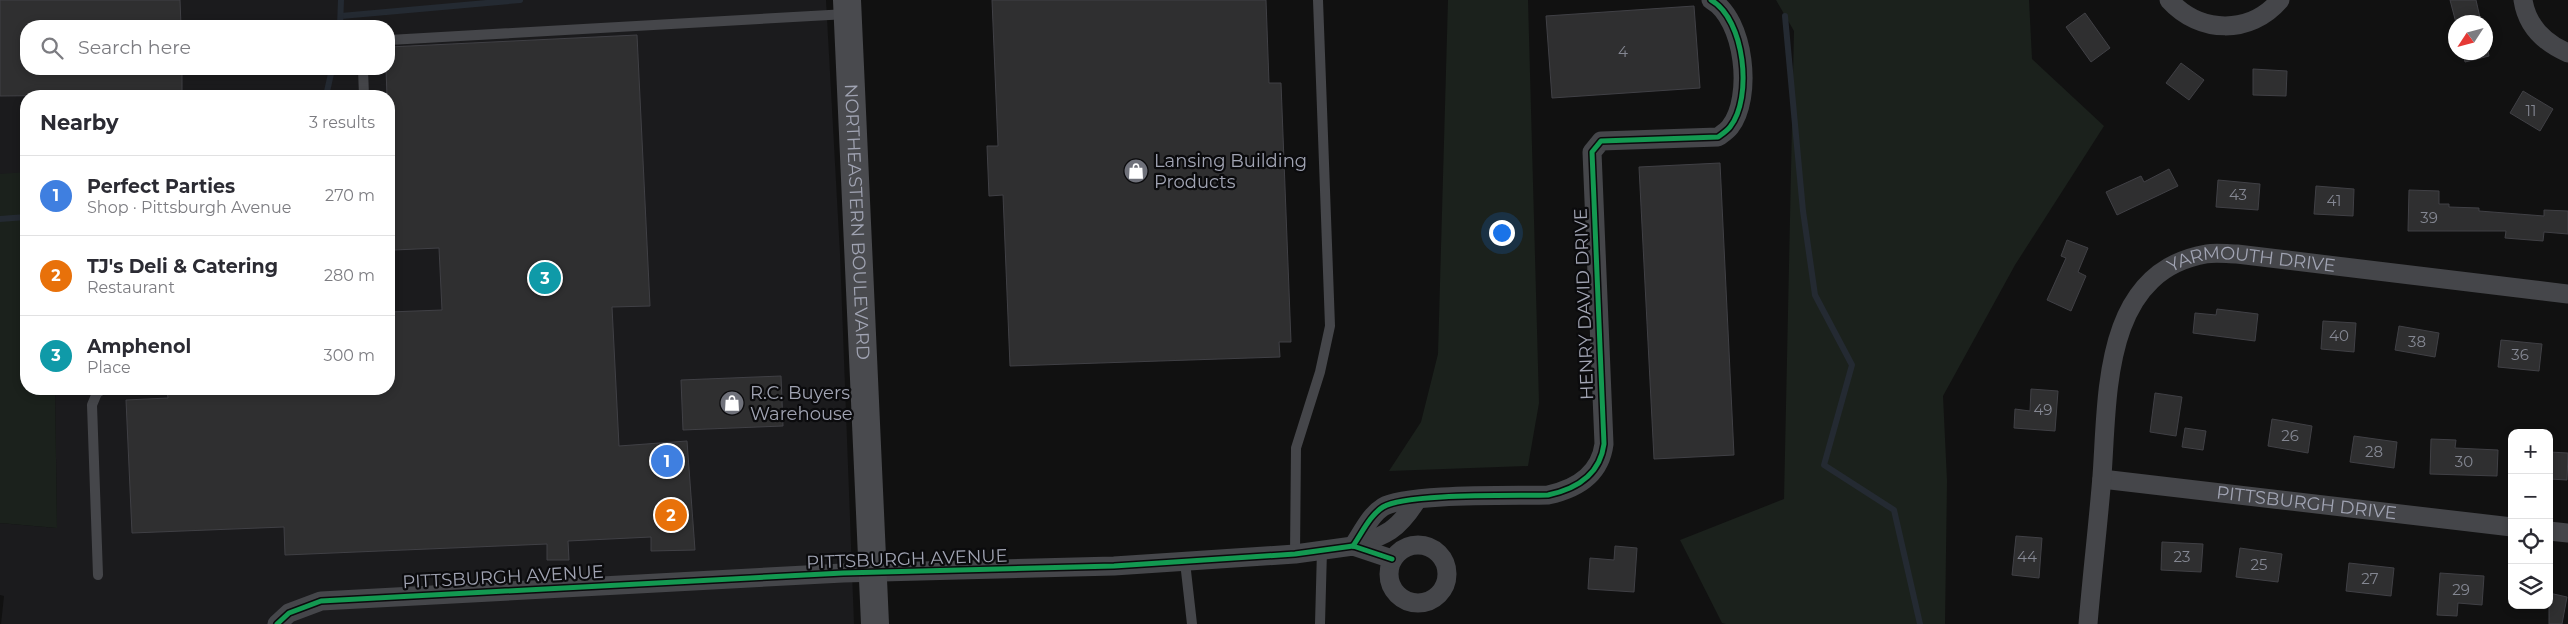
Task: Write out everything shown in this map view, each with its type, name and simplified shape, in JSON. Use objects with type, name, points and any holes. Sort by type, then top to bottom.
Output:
[{"type":"street","name":"HENRY DAVID DRIVE","points":[[1353,546],[1374,514],[1385,506],[1417,500],[1548,495],[1563,492],[1580,484],[1592,473],[1602,458],[1604,444],[1592,152],[1601,141],[1718,137],[1730,127],[1742,89],[1743,61],[1737,36],[1729,19],[1718,4],[1711,0]]},
{"type":"street","points":[[2169,0],[2195,20],[2225,26],[2254,20],[2280,0]]},
{"type":"street","points":[[2523,0],[2528,16],[2540,35],[2549,43],[2568,53]]},
{"type":"street","name":"NORTHEASTERN BOULEVARD","points":[[848,7],[875,624]]},
{"type":"street","name":"YARMOUTH DRIVE","points":[[2088,624],[2102,479],[2107,398],[2114,354],[2122,324],[2131,304],[2145,285],[2163,270],[2186,259],[2208,253],[2237,254],[2568,294]]},
{"type":"street","name":"PITTSBURGH DRIVE","points":[[2102,479],[2508,527]]},
{"type":"street","points":[[1353,546],[1381,537],[1395,529],[1417,500]]},
{"type":"street","points":[[2553,532],[2568,534]]},
{"type":"street","name":"PITTSBURGH AVENUE","points":[[277,624],[289,613],[321,601],[638,583],[1185,562],[1295,554],[1353,546],[1392,560]]},
{"type":"lane","points":[[1295,554],[1296,448],[1320,372],[1330,326],[1318,0]]},
{"type":"lane","points":[[395,40],[848,7]]},
{"type":"lane","points":[[363,75],[364,90]]},
{"type":"lane","points":[[97,395],[92,405],[98,575]]},
{"type":"lane","points":[[1320,624],[1322,550]]},
{"type":"lane","points":[[1185,562],[1192,624]]},
{"type":"shaded area","points":[[0,0],[826,0],[840,254],[854,624],[1,624],[4,596],[0,595],[0,523],[57,528],[55,395],[395,395],[395,90],[20,90],[20,218],[0,218]]},
{"type":"shaded area","points":[[1448,0],[1528,0],[1539,403],[1528,466],[1389,471],[1421,422],[1438,354]]},
{"type":"shaded area","points":[[1776,0],[2029,0],[2032,59],[2104,126],[2015,265],[1943,396],[1947,481],[1945,624],[1722,623],[1680,540],[1784,499],[1794,31]]},
{"type":"shaded area","points":[[20,172],[20,395],[55,395],[57,528],[0,523],[0,174]]},
{"type":"building","points":[[0,0],[180,0],[181,20],[20,20],[20,75],[182,75],[182,90],[20,90],[20,96],[0,96]]},
{"type":"building","name":"Lansing Building Products","points":[[992,0],[1266,0],[1269,83],[1281,83],[1291,342],[1279,342],[1280,357],[1010,366],[1003,195],[989,196],[987,146],[998,146]]},
{"type":"building","points":[[2450,0],[2476,0],[2479,15],[2454,15]]},
{"type":"building","points":[[1694,6],[1700,88],[1552,98],[1546,16]]},
{"type":"building","points":[[2085,13],[2110,48],[2091,62],[2066,27]]},
{"type":"building","points":[[637,35],[650,306],[612,307],[619,446],[687,441],[695,550],[651,551],[651,537],[568,541],[569,560],[547,560],[547,544],[285,555],[284,527],[132,533],[126,400],[168,398],[168,395],[395,395],[395,312],[442,310],[439,248],[395,250],[395,90],[387,90],[386,75],[395,75],[395,47]]},
{"type":"building","points":[[2181,63],[2204,80],[2189,100],[2166,83]]},
{"type":"building","points":[[2253,69],[2287,71],[2286,96],[2253,95]]},
{"type":"building","points":[[2523,91],[2553,109],[2540,131],[2510,113]]},
{"type":"building","points":[[1720,163],[1734,455],[1654,459],[1639,167]]},
{"type":"building","points":[[2169,169],[2178,186],[2117,215],[2106,192],[2141,176],[2144,182]]},
{"type":"building","points":[[2218,180],[2260,184],[2258,210],[2216,207]]},
{"type":"building","points":[[2316,186],[2354,189],[2353,216],[2314,214]]},
{"type":"building","points":[[2409,190],[2439,191],[2439,204],[2449,204],[2449,207],[2479,208],[2479,211],[2544,216],[2544,210],[2568,211],[2568,234],[2544,232],[2543,241],[2505,238],[2506,231],[2408,231]]},
{"type":"building","points":[[2067,240],[2088,248],[2078,272],[2086,276],[2071,311],[2047,300],[2066,258],[2061,256]]},
{"type":"building","points":[[2217,309],[2258,314],[2255,341],[2193,333],[2195,313],[2216,315]]},
{"type":"building","points":[[2323,321],[2356,323],[2354,352],[2321,349]]},
{"type":"building","points":[[2399,326],[2439,333],[2435,357],[2395,350]]},
{"type":"building","points":[[2501,340],[2542,344],[2539,371],[2498,367]]},
{"type":"building","name":"R.C. Buyers Warehouse","points":[[781,376],[783,426],[683,430],[681,380]]},
{"type":"building","points":[[2031,389],[2058,391],[2055,431],[2014,428],[2015,409],[2030,411]]},
{"type":"building","points":[[2155,393],[2182,397],[2176,436],[2150,432]]},
{"type":"building","points":[[2272,419],[2312,426],[2308,453],[2268,446]]},
{"type":"building","points":[[2185,428],[2206,431],[2203,450],[2182,447]]},
{"type":"building","points":[[2354,436],[2397,442],[2394,468],[2350,462]]},
{"type":"building","points":[[2431,439],[2456,440],[2455,448],[2498,450],[2497,476],[2430,474]]},
{"type":"building","points":[[2553,452],[2568,453],[2567,480],[2553,479]]},
{"type":"building","points":[[2016,536],[2042,538],[2039,578],[2012,575]]},
{"type":"building","points":[[2162,542],[2203,544],[2201,572],[2161,570]]},
{"type":"building","points":[[1615,546],[1637,548],[1634,592],[1588,589],[1590,558],[1614,560]]},
{"type":"building","points":[[2240,548],[2282,554],[2278,582],[2236,577]]},
{"type":"building","points":[[2349,563],[2394,568],[2391,596],[2346,591]]},
{"type":"building","points":[[2440,573],[2484,576],[2482,605],[2458,603],[2457,616],[2437,615]]},
{"type":"building","points":[[2553,594],[2567,597],[2562,624],[2549,624],[2549,609],[2553,609]]},
{"type":"waterway","points":[[340,20],[341,0]]},
{"type":"waterway","points":[[341,16],[520,0]]},
{"type":"waterway","points":[[1785,16],[1803,211],[1815,295],[1852,365],[1824,465],[1894,510],[1920,624]]},
{"type":"waterway","points":[[327,90],[331,75]]},
{"type":"waterway","points":[[0,219],[20,217]]},
{"type":"cycle path","points":[[1353,546],[1366,525],[1378,510],[1383,507],[1414,499],[1437,497],[1548,495],[1577,484],[1585,479],[1598,464],[1604,444],[1592,152],[1601,141],[1718,137],[1730,127],[1742,98],[1742,60],[1732,24],[1723,10],[1711,0]]},
{"type":"cycle path","points":[[277,624],[289,613],[321,601],[843,573],[1114,566],[1295,554],[1353,546],[1392,559]]},
{"type":"place","name":"Lansing Building Products","points":[[1136,171]]},
{"type":"place","name":"Amphenol","points":[[545,278]]},
{"type":"place","name":"R.C. Buyers Warehouse","points":[[732,403]]},
{"type":"place","name":"Perfect Parties","points":[[667,461]]},
{"type":"place","name":"TJ's Deli & Catering","points":[[671,515]]}]
